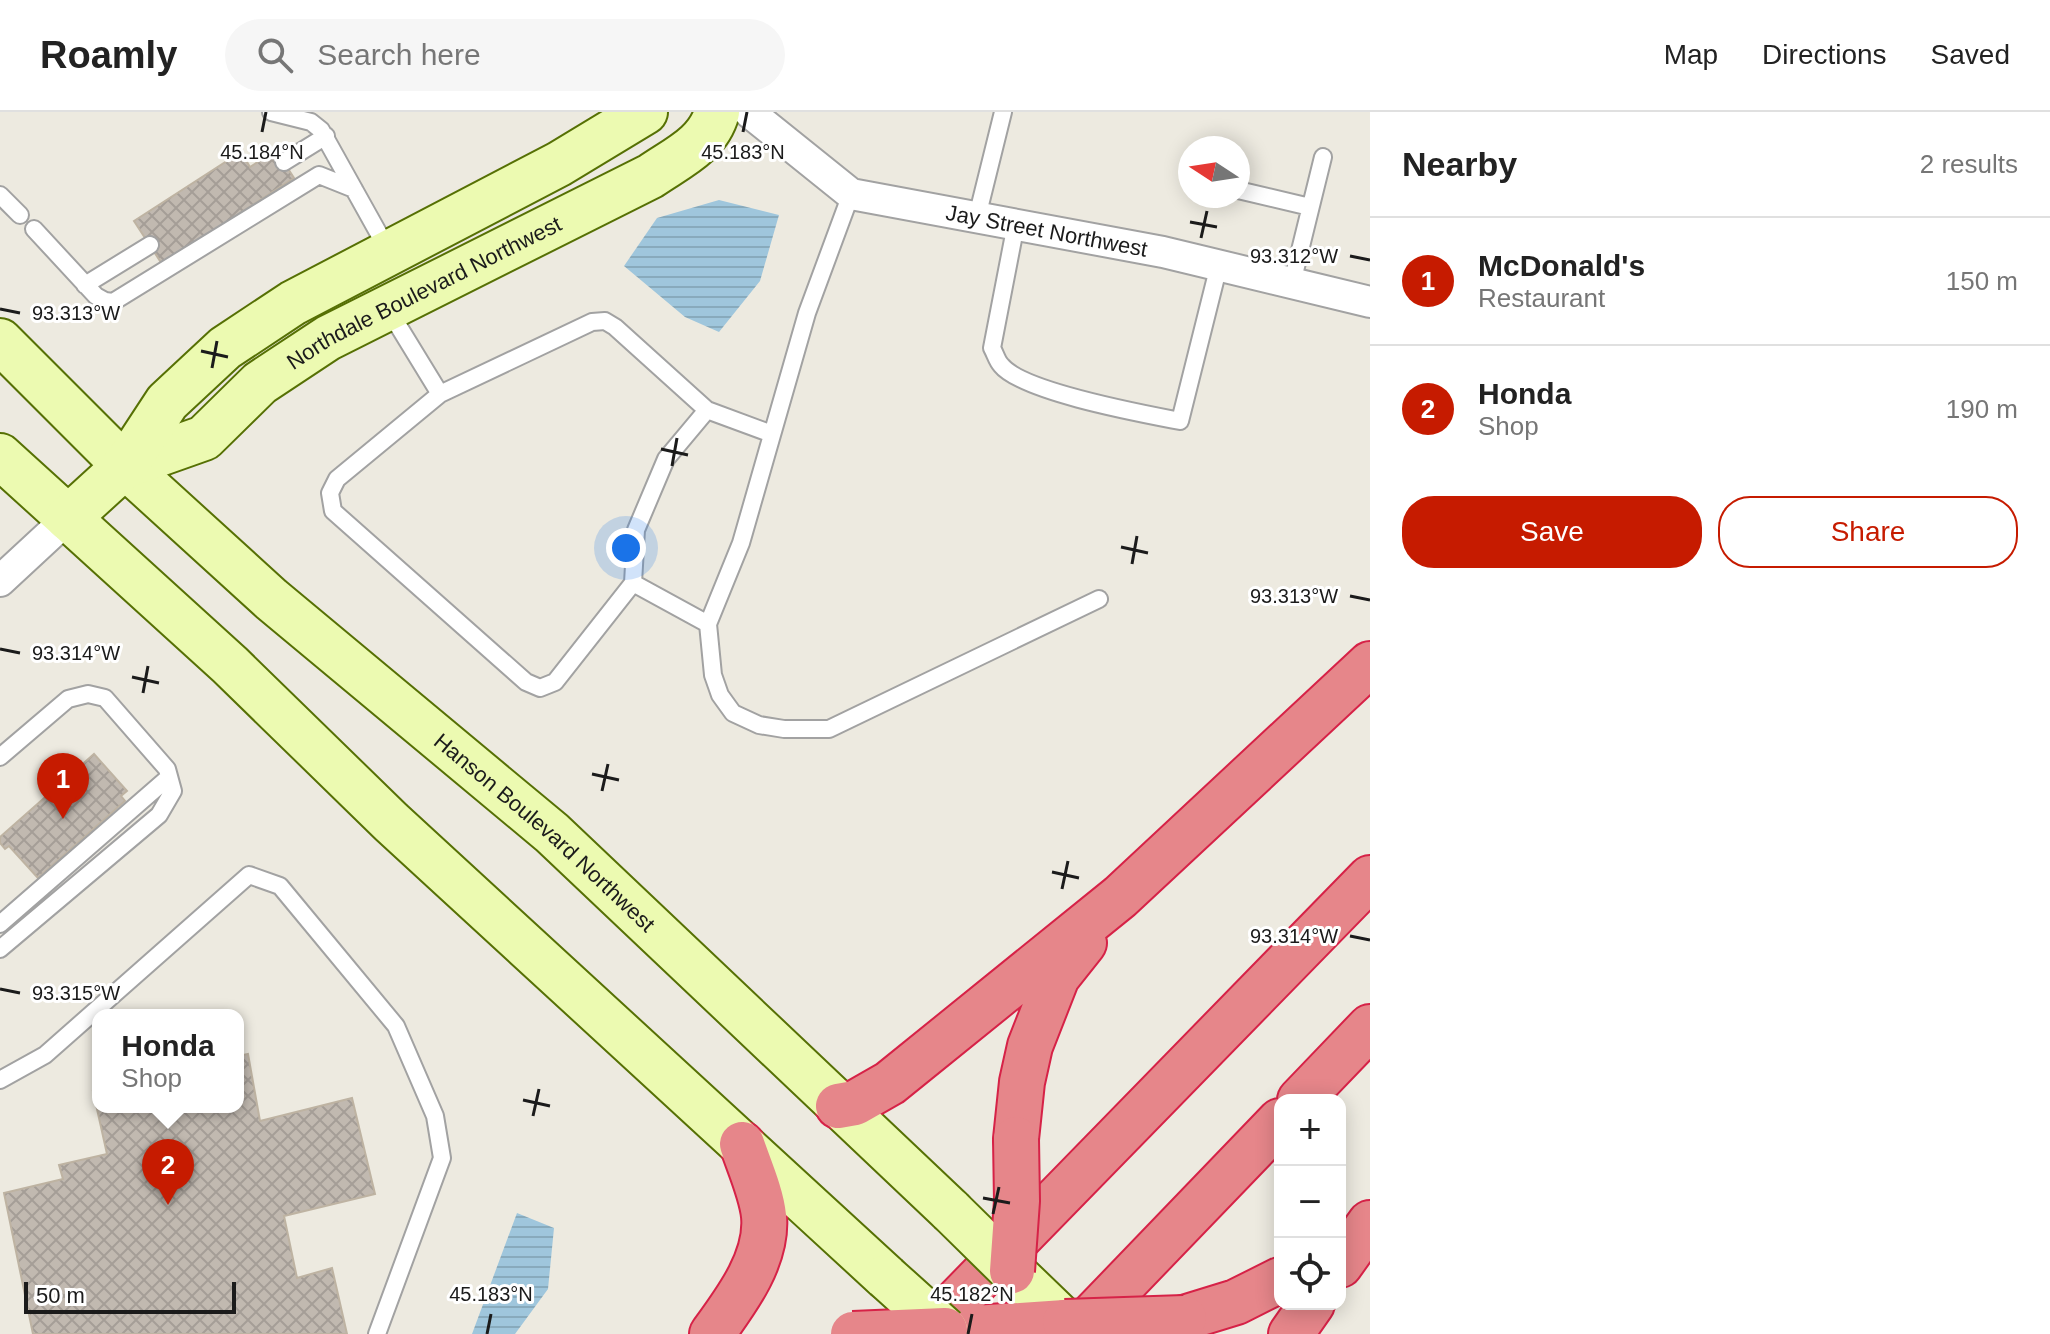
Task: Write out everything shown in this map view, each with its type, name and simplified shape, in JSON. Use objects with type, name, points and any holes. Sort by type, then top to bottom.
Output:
[{"type":"highway","points":[[838,1106],[855,1103],[890,1083],[1120,897],[1370,664]]},
{"type":"highway","points":[[940,1333],[1370,878]]},
{"type":"highway","points":[[1006,1331],[1017,1201],[1016,1139],[1022,1082],[1030,1046],[1057,977],[1120,897]]},
{"type":"highway","points":[[1306,1094],[1370,1027]]},
{"type":"highway","points":[[1073,1330],[1274,1127]]},
{"type":"highway","points":[[712,1334],[743,1290],[759,1255],[765,1216],[742,1144]]},
{"type":"highway","points":[[1341,1238],[1370,1211]]},
{"type":"highway","points":[[1346,1257],[1370,1223]]},
{"type":"highway","points":[[853,1334],[1073,1330],[1184,1318],[1236,1302],[1274,1283]]},
{"type":"highway","points":[[1291,1334],[1308,1310]]},
{"type":"main road","name":"Northdale Boulevard Northwest","points":[[68,518],[125,466],[167,402],[225,348],[293,303],[559,164],[645,112]]},
{"type":"main road","name":"Northdale Boulevard Northwest","points":[[125,466],[204,438],[260,383],[292,359],[651,176],[699,144],[713,126],[717,112]]},
{"type":"main road","name":"Hanson Boulevard Northwest","points":[[0,341],[125,466],[271,599],[552,833],[1073,1330]]},
{"type":"main road","points":[[0,456],[230,665],[401,833],[886,1277],[940,1333]]},
{"type":"street","name":"Jay Street Northwest","points":[[749,112],[851,194],[1163,252],[1370,302]]},
{"type":"street","points":[[0,581],[68,518]]},
{"type":"lane","points":[[271,112],[311,122],[326,136],[389,253]]},
{"type":"lane","points":[[977,217],[1003,112]]},
{"type":"lane","points":[[284,162],[326,136]]},
{"type":"lane","points":[[304,150],[319,175],[354,189]]},
{"type":"lane","points":[[1292,283],[1323,157]]},
{"type":"lane","points":[[34,229],[85,285],[105,301],[118,301],[319,175]]},
{"type":"lane","points":[[1250,193],[1310,207]]},
{"type":"lane","points":[[851,194],[807,313],[741,543],[708,624],[713,675],[720,695],[733,713],[759,725],[784,729],[829,729],[1099,599]]},
{"type":"lane","points":[[0,195],[20,215]]},
{"type":"lane","points":[[1016,224],[992,348],[1002,367],[1030,383],[1103,406],[1180,421],[1219,265]]},
{"type":"lane","points":[[85,285],[150,245]]},
{"type":"lane","points":[[387,308],[440,394]]},
{"type":"lane","points":[[707,410],[666,459],[642,515],[636,530],[633,583],[555,682],[540,688],[526,682],[333,511],[330,493],[337,479],[440,394],[592,322],[605,321],[615,327],[707,410],[772,434]]},
{"type":"lane","points":[[633,583],[708,624]]},
{"type":"lane","points":[[0,757],[68,699],[88,694],[105,698],[167,769],[173,791],[159,815],[0,949]]},
{"type":"lane","points":[[2,921],[169,777]]},
{"type":"lane","points":[[97,1009],[249,875],[280,886],[396,1026],[435,1116],[442,1158],[377,1334]]},
{"type":"lane","points":[[0,1080],[45,1055],[92,1014]]},
{"type":"water","points":[[719,200],[779,215],[760,281],[719,332],[685,317],[624,266],[657,218]]},
{"type":"water","points":[[517,1213],[554,1228],[548,1289],[515,1334],[472,1334]]},
{"type":"building","points":[[276,150],[294,178],[162,264],[134,221],[241,152],[250,167]]},
{"type":"building","points":[[94,754],[127,791],[121,796],[125,801],[38,878],[9,846],[5,849],[0,837]]},
{"type":"building","points":[[248,1054],[260,1121],[352,1098],[375,1194],[284,1216],[297,1278],[332,1268],[347,1334],[33,1334],[4,1193],[63,1179],[59,1165],[107,1154],[98,1113],[244,1113],[244,1055]]},
{"type":"place","name":"McDonald's","points":[[63,819]]},
{"type":"place","name":"Honda","points":[[168,1205]]}]
